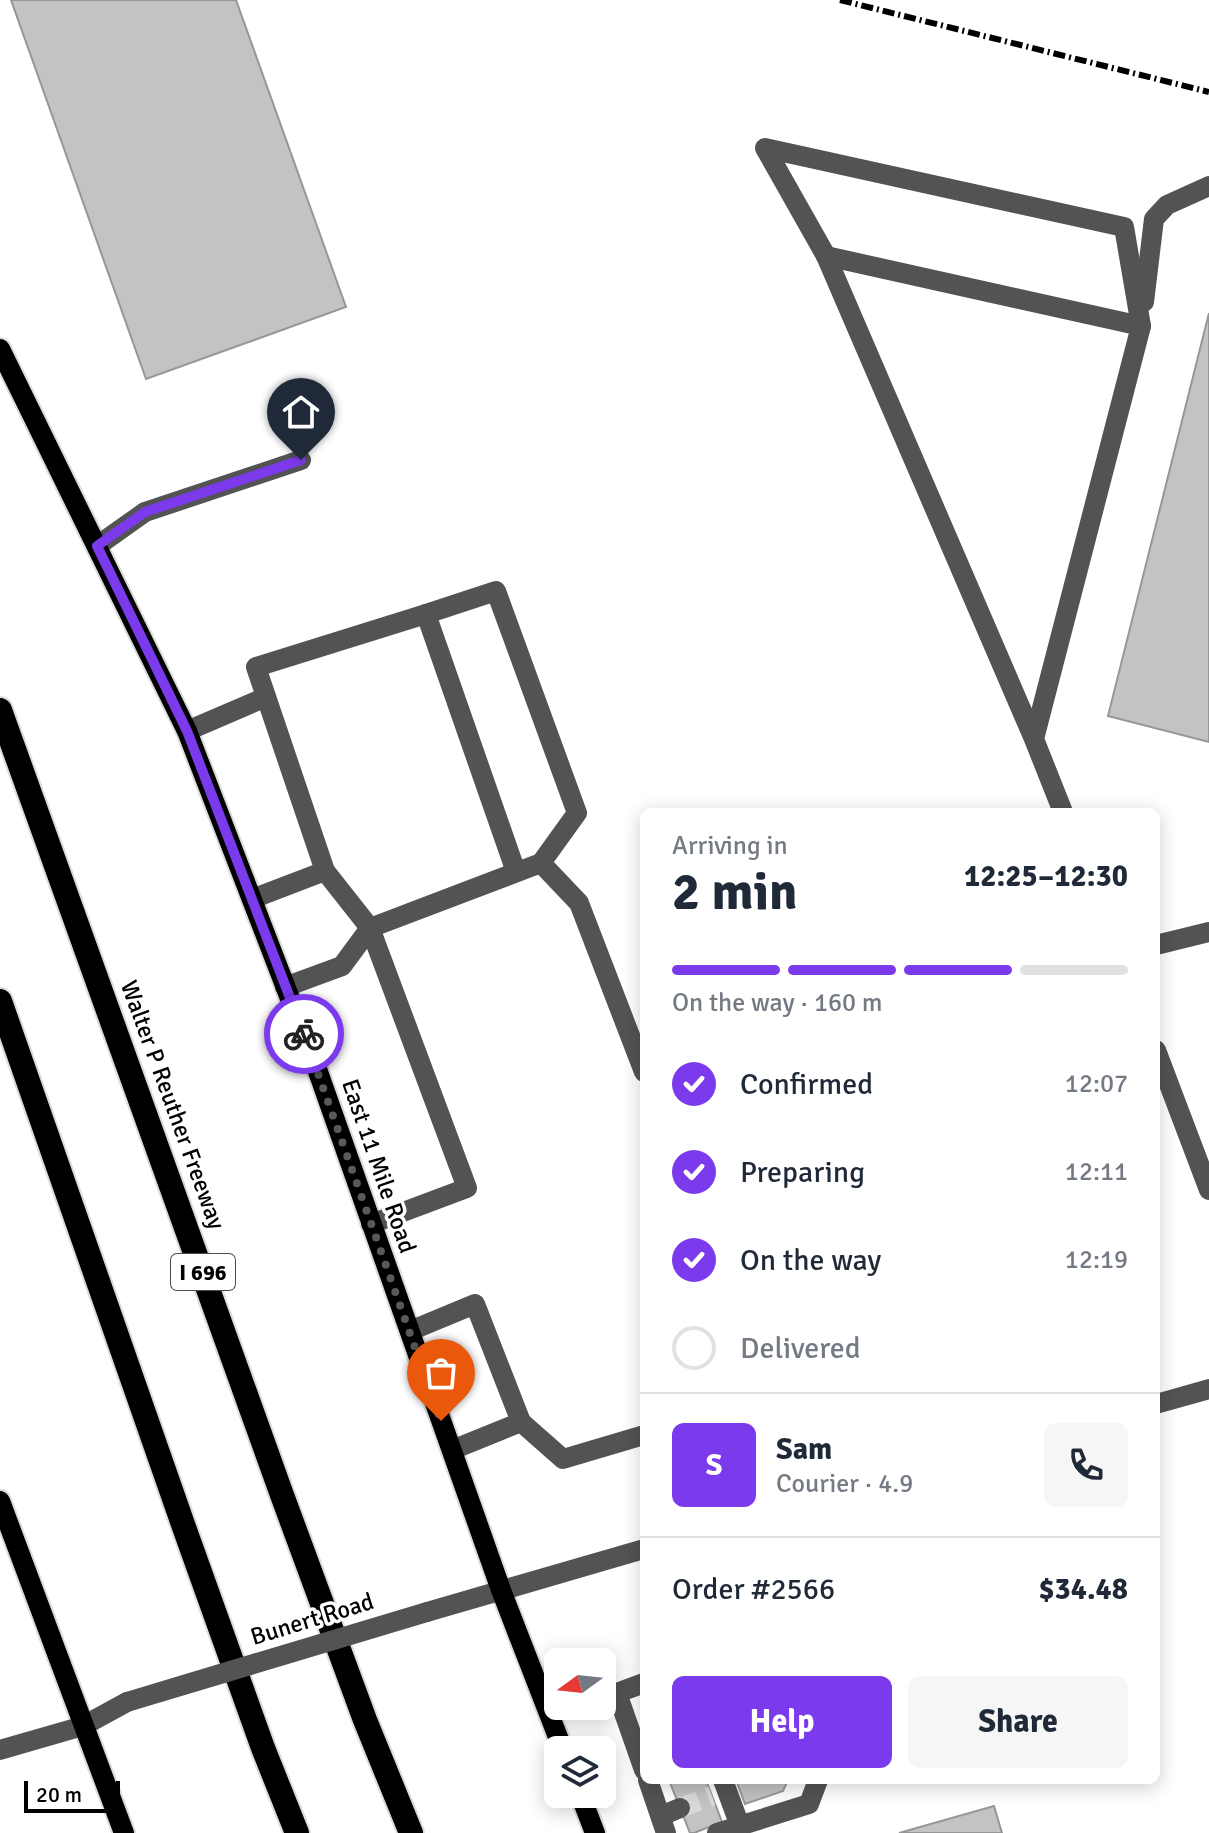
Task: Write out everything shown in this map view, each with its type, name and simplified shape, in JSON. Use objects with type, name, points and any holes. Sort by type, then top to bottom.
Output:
[{"type":"highway","name":"Walter P Reuther Freeway","points":[[0,710],[282,1495],[365,1720],[411,1833]]},
{"type":"highway","points":[[0,1001],[263,1748],[297,1833]]},
{"type":"main road","name":"East 11 Mile Road","points":[[0,349],[187,731],[316,1066],[501,1590],[558,1736]]},
{"type":"main road","points":[[0,1501],[124,1833]]},
{"type":"main road","points":[[585,1808],[595,1833]]},
{"type":"street","points":[[1061,808],[826,256],[765,148],[1124,227],[1141,326]]},
{"type":"street","points":[[1034,739],[1141,326],[1154,219],[1167,205],[1209,186]]},
{"type":"street","points":[[826,256],[1141,326]]},
{"type":"street","points":[[97,546],[145,512],[301,460]]},
{"type":"street","points":[[285,987],[342,966],[370,928],[541,863],[577,813],[496,591],[256,667],[325,871],[370,928],[467,1188],[371,1224]]},
{"type":"street","points":[[426,614],[516,872]]},
{"type":"street","points":[[187,731],[266,697]]},
{"type":"street","points":[[541,863],[579,903],[640,1062]]},
{"type":"street","points":[[252,899],[325,871]]},
{"type":"street","points":[[1160,944],[1209,932]]},
{"type":"street","points":[[1160,1061],[1209,1190]]},
{"type":"street","points":[[410,1331],[475,1304],[521,1422],[563,1459],[640,1436]]},
{"type":"street","points":[[1160,1403],[1209,1389]]},
{"type":"street","points":[[452,1450],[521,1422]]},
{"type":"street","name":"Bunert Road","points":[[0,1750],[83,1726],[127,1702],[640,1550]]},
{"type":"street","points":[[640,1684],[617,1693],[640,1742]]},
{"type":"street","points":[[650,1784],[669,1819]]},
{"type":"street","points":[[717,1833],[809,1804],[816,1784]]},
{"type":"street","points":[[721,1789],[740,1826]]},
{"type":"building","points":[[11,0],[236,0],[346,307],[146,379]]},
{"type":"building","points":[[1209,313],[1209,742],[1108,716]]},
{"type":"building","points":[[671,1784],[708,1784],[722,1822],[690,1833]]},
{"type":"building","points":[[738,1784],[786,1784],[783,1791],[745,1804]]},
{"type":"building","points":[[994,1806],[1002,1833],[899,1833]]},
{"type":"tunnel","points":[[680,1808],[712,1796]]},
{"type":"railway","points":[[840,0],[1209,92]]},
{"type":"way so far","points":[[304,1034],[441,1421]]},
{"type":"route","points":[[301,460],[145,512],[97,546],[187,731],[304,1034]]}]
